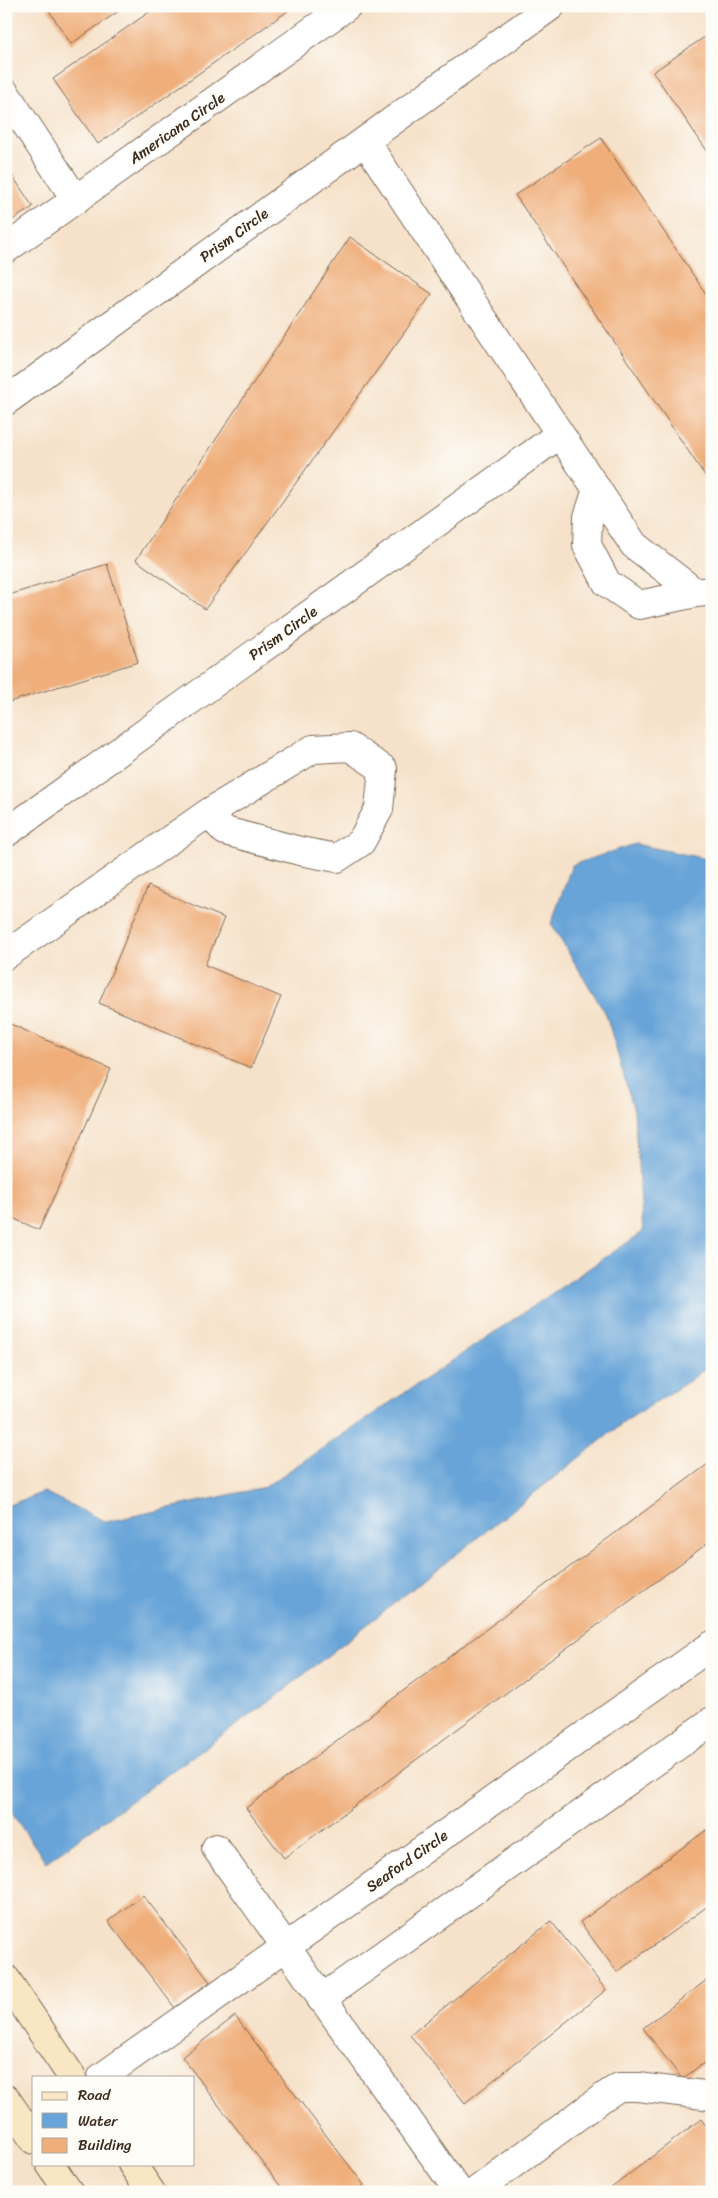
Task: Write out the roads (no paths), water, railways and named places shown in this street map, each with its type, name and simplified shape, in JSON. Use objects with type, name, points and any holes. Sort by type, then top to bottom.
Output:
[{"type":"main road","points":[[6,1979],[71,2076]]},
{"type":"main road","points":[[6,2099],[32,2137]]},
{"type":"main road","points":[[51,2166],[69,2192]]},
{"type":"main road","points":[[133,2166],[151,2192]]},
{"type":"street","name":"Americana Circle","points":[[6,249],[347,6]]},
{"type":"street","name":"Prism Circle","points":[[6,401],[551,6]]},
{"type":"street","points":[[6,94],[76,200]]},
{"type":"street","points":[[365,141],[634,545],[704,592]]},
{"type":"street","name":"Prism Circle","points":[[6,833],[560,434]]},
{"type":"street","points":[[597,489],[588,517],[587,545],[607,583],[639,605],[704,592]]},
{"type":"street","points":[[6,956],[208,813],[313,750],[350,747],[382,769],[379,809],[361,842],[337,858],[300,851],[225,831],[208,813]]},
{"type":"street","name":"Seaford Circle","points":[[103,2076],[712,1645]]},
{"type":"street","points":[[322,1999],[712,1721]]},
{"type":"street","points":[[216,1848],[459,2192]]},
{"type":"street","points":[[475,2192],[619,2087],[638,2087],[712,2096]]},
{"type":"water","points":[[635,844],[712,860],[712,1362],[691,1380],[627,1420],[279,1694],[46,1862],[6,1805],[6,1506],[44,1492],[106,1522],[265,1487],[643,1232],[634,1111],[606,1014],[551,924],[572,865]]}]
